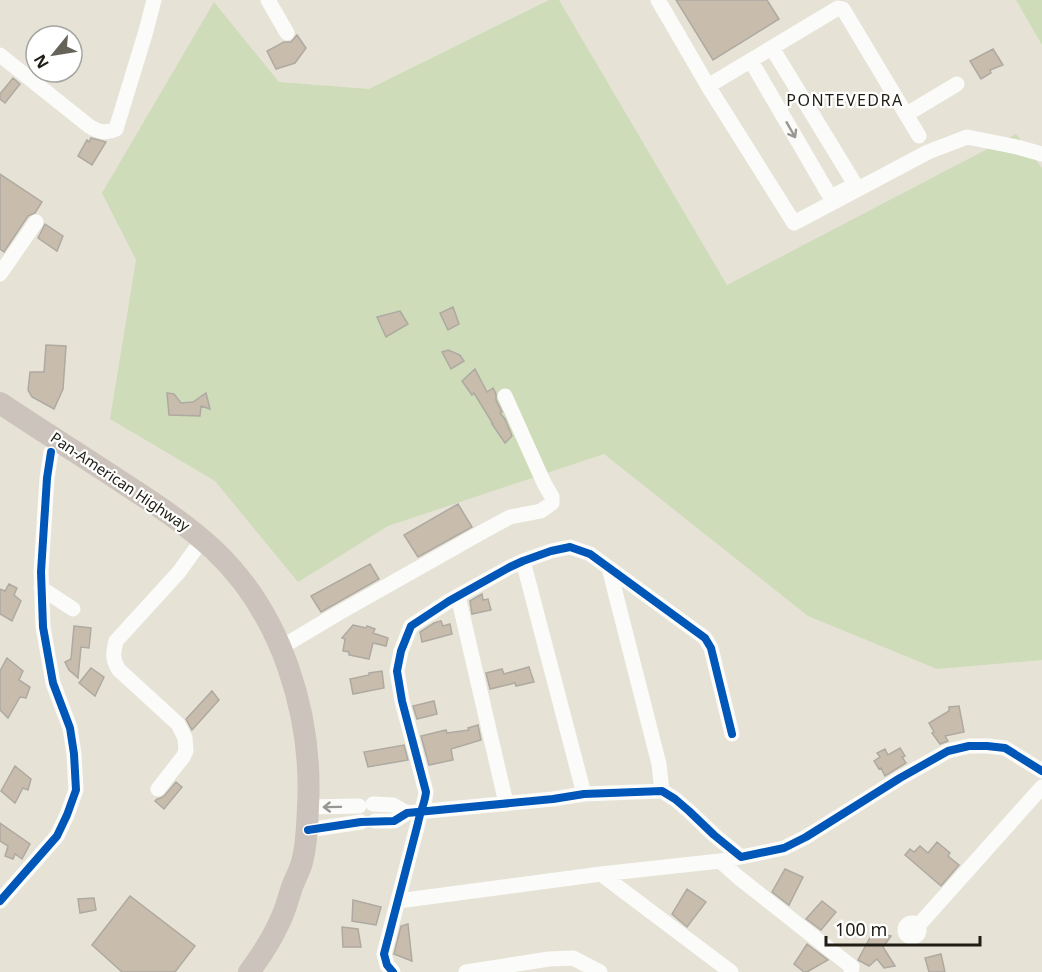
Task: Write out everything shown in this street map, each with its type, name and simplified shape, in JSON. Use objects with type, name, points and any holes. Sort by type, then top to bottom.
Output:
[{"type":"highway","name":"Pan-American Highway","points":[[0,403],[159,507],[199,536],[215,551],[254,598],[289,668],[303,731],[308,771],[308,830],[302,863],[281,921],[249,972]]},
{"type":"highway","name":"Pan-American Highway","points":[[0,419],[134,505],[207,562],[228,587],[247,616],[277,676],[291,732],[296,791],[295,823],[285,870],[269,919],[255,945],[236,972]]},
{"type":"street","points":[[0,55],[96,130],[110,132],[116,129],[154,0]]},
{"type":"street","points":[[268,0],[287,33]]},
{"type":"street","points":[[658,0],[708,86],[794,223],[928,152],[967,136],[1042,154]]},
{"type":"street","points":[[708,86],[840,8],[843,9],[920,136]]},
{"type":"street","points":[[751,61],[828,193],[834,195],[851,187],[853,181],[772,48]]},
{"type":"street","points":[[907,114],[957,84]]},
{"type":"street","points":[[0,274],[36,222]]},
{"type":"street","points":[[280,648],[510,517],[541,511],[552,503],[552,497],[505,396]]},
{"type":"street","points":[[0,901],[57,836],[76,790],[70,728],[53,683],[43,627],[41,588],[47,478],[51,452]]},
{"type":"street","points":[[393,972],[387,965],[384,954],[398,901],[413,813],[425,801],[426,792],[402,701],[397,671],[401,651],[411,626],[458,596],[523,561],[570,547],[590,554],[705,638],[711,648],[732,734]]},
{"type":"street","points":[[158,789],[183,758],[186,751],[185,738],[178,724],[119,670],[114,663],[113,654],[116,641],[179,572],[194,551]]},
{"type":"street","points":[[523,561],[584,794]]},
{"type":"street","points":[[609,568],[659,764],[662,791]]},
{"type":"street","points":[[41,588],[72,609]]},
{"type":"street","points":[[458,596],[506,804]]},
{"type":"street","points":[[398,901],[720,861],[784,848],[948,751],[969,746],[1005,748],[1042,771]]},
{"type":"street","points":[[918,927],[1042,787]]},
{"type":"street","points":[[308,830],[368,821],[394,821],[413,813],[584,794],[662,791],[675,799],[741,857]]},
{"type":"street","points":[[308,807],[393,805],[413,813]]},
{"type":"street","points":[[720,861],[852,967],[851,972]]},
{"type":"street","points":[[601,874],[731,972]]},
{"type":"street","points":[[466,972],[549,959],[573,958],[600,972]]},
{"type":"green space","points":[[549,0],[559,0],[727,285],[1016,134],[1042,168],[1042,660],[937,669],[808,616],[604,454],[388,526],[298,582],[215,481],[110,419],[136,260],[102,193],[214,2],[279,82],[369,89]]},
{"type":"green space","points":[[1016,0],[1042,0],[1042,45]]},
{"type":"building","points":[[676,0],[767,0],[779,19],[713,60]]},
{"type":"building","points":[[297,35],[306,48],[295,63],[276,69],[267,51],[284,42],[291,42]]},
{"type":"building","points":[[993,49],[1003,65],[990,70],[991,73],[981,79],[970,61]]},
{"type":"building","points":[[13,78],[20,84],[5,103],[0,99],[0,94]]},
{"type":"building","points":[[91,138],[106,142],[92,165],[78,156],[87,140],[89,142]]},
{"type":"building","points":[[0,174],[42,202],[35,213],[28,216],[4,252],[0,249]]},
{"type":"building","points":[[45,224],[63,236],[57,251],[38,238]]},
{"type":"building","points":[[453,307],[459,324],[448,330],[440,313]]},
{"type":"building","points":[[400,311],[408,324],[386,337],[377,317]]},
{"type":"building","points":[[46,345],[66,346],[63,389],[54,409],[32,397],[28,390],[30,372],[44,372]]},
{"type":"building","points":[[448,350],[460,355],[464,361],[451,369],[442,352]]},
{"type":"building","points":[[475,369],[487,392],[493,388],[496,394],[496,400],[502,412],[500,413],[512,436],[505,443],[474,393],[472,395],[462,381]]},
{"type":"building","points":[[167,393],[174,394],[181,403],[193,402],[206,393],[210,409],[201,406],[200,416],[169,415]]},
{"type":"building","points":[[458,504],[472,527],[418,557],[404,535]]},
{"type":"building","points":[[370,564],[379,579],[321,612],[311,596]]},
{"type":"building","points":[[9,584],[17,588],[14,595],[21,601],[12,621],[0,614],[0,589],[5,591]]},
{"type":"building","points":[[482,594],[483,600],[488,599],[491,610],[472,614],[470,601]]},
{"type":"building","points":[[441,621],[443,626],[450,624],[452,634],[422,642],[420,632]]},
{"type":"building","points":[[353,625],[375,629],[373,633],[388,638],[386,646],[373,643],[369,659],[349,655],[349,652],[343,651],[345,639],[342,638]]},
{"type":"building","points":[[74,626],[91,628],[89,648],[81,647],[78,678],[69,670],[65,662],[71,659]]},
{"type":"building","points":[[7,658],[23,671],[19,680],[30,687],[26,698],[20,697],[8,718],[0,710],[0,671]]},
{"type":"building","points":[[529,667],[534,682],[516,686],[515,683],[490,689],[486,673],[502,669],[504,674]]},
{"type":"building","points":[[91,668],[104,677],[95,696],[79,683]]},
{"type":"building","points":[[382,671],[384,688],[353,694],[350,679]]},
{"type":"building","points":[[212,691],[219,700],[192,730],[186,719]]},
{"type":"building","points":[[434,701],[437,714],[417,719],[413,706]]},
{"type":"building","points":[[959,706],[964,732],[945,736],[948,741],[940,744],[932,733],[934,732],[929,723],[949,711],[949,707]]},
{"type":"building","points":[[478,725],[481,740],[451,749],[453,760],[429,765],[421,736],[446,730],[447,733],[469,730],[468,728]]},
{"type":"building","points":[[404,745],[408,760],[368,767],[364,752]]},
{"type":"building","points":[[900,748],[906,763],[885,776],[874,761],[880,757],[877,753],[885,749],[888,755]]},
{"type":"building","points":[[15,766],[31,779],[28,790],[23,788],[15,803],[1,791]]},
{"type":"building","points":[[176,782],[182,787],[164,809],[155,801],[165,795]]},
{"type":"building","points":[[0,823],[30,844],[22,859],[15,854],[13,859],[5,856],[8,846],[0,841]]},
{"type":"building","points":[[937,842],[959,865],[941,886],[905,855],[910,849],[914,852],[920,846],[928,853]]},
{"type":"building","points":[[785,869],[803,877],[789,905],[772,892]]},
{"type":"building","points":[[687,889],[706,902],[687,927],[672,914]]},
{"type":"building","points":[[130,896],[195,946],[175,972],[122,972],[92,945]]},
{"type":"building","points":[[94,898],[96,910],[80,913],[78,899]]},
{"type":"building","points":[[353,900],[381,907],[376,925],[352,921]]},
{"type":"building","points":[[822,901],[836,912],[821,930],[806,919]]},
{"type":"building","points":[[408,924],[412,961],[394,954],[401,926]]},
{"type":"building","points":[[342,927],[358,929],[361,947],[343,947]]},
{"type":"building","points":[[873,932],[891,936],[883,947],[895,966],[884,968],[877,959],[869,966],[858,960]]},
{"type":"building","points":[[807,944],[828,960],[804,972],[794,964]]},
{"type":"building","points":[[941,954],[945,972],[929,972],[925,958]]},
{"type":"cycle path","points":[[0,901],[57,836],[76,790],[70,728],[53,683],[43,627],[41,572],[47,478],[51,452]]},
{"type":"cycle path","points":[[393,972],[387,965],[384,954],[426,792],[402,701],[397,671],[401,651],[411,626],[449,601],[510,567],[551,551],[570,547],[590,554],[705,638],[711,648],[732,734]]},
{"type":"cycle path","points":[[308,830],[361,822],[394,821],[407,813],[584,794],[662,791],[675,799],[741,857],[784,848],[806,837],[948,751],[969,746],[1005,748],[1042,771]]},
{"type":"district","name":"PONTEVEDRA","points":[[845,100]]}]
